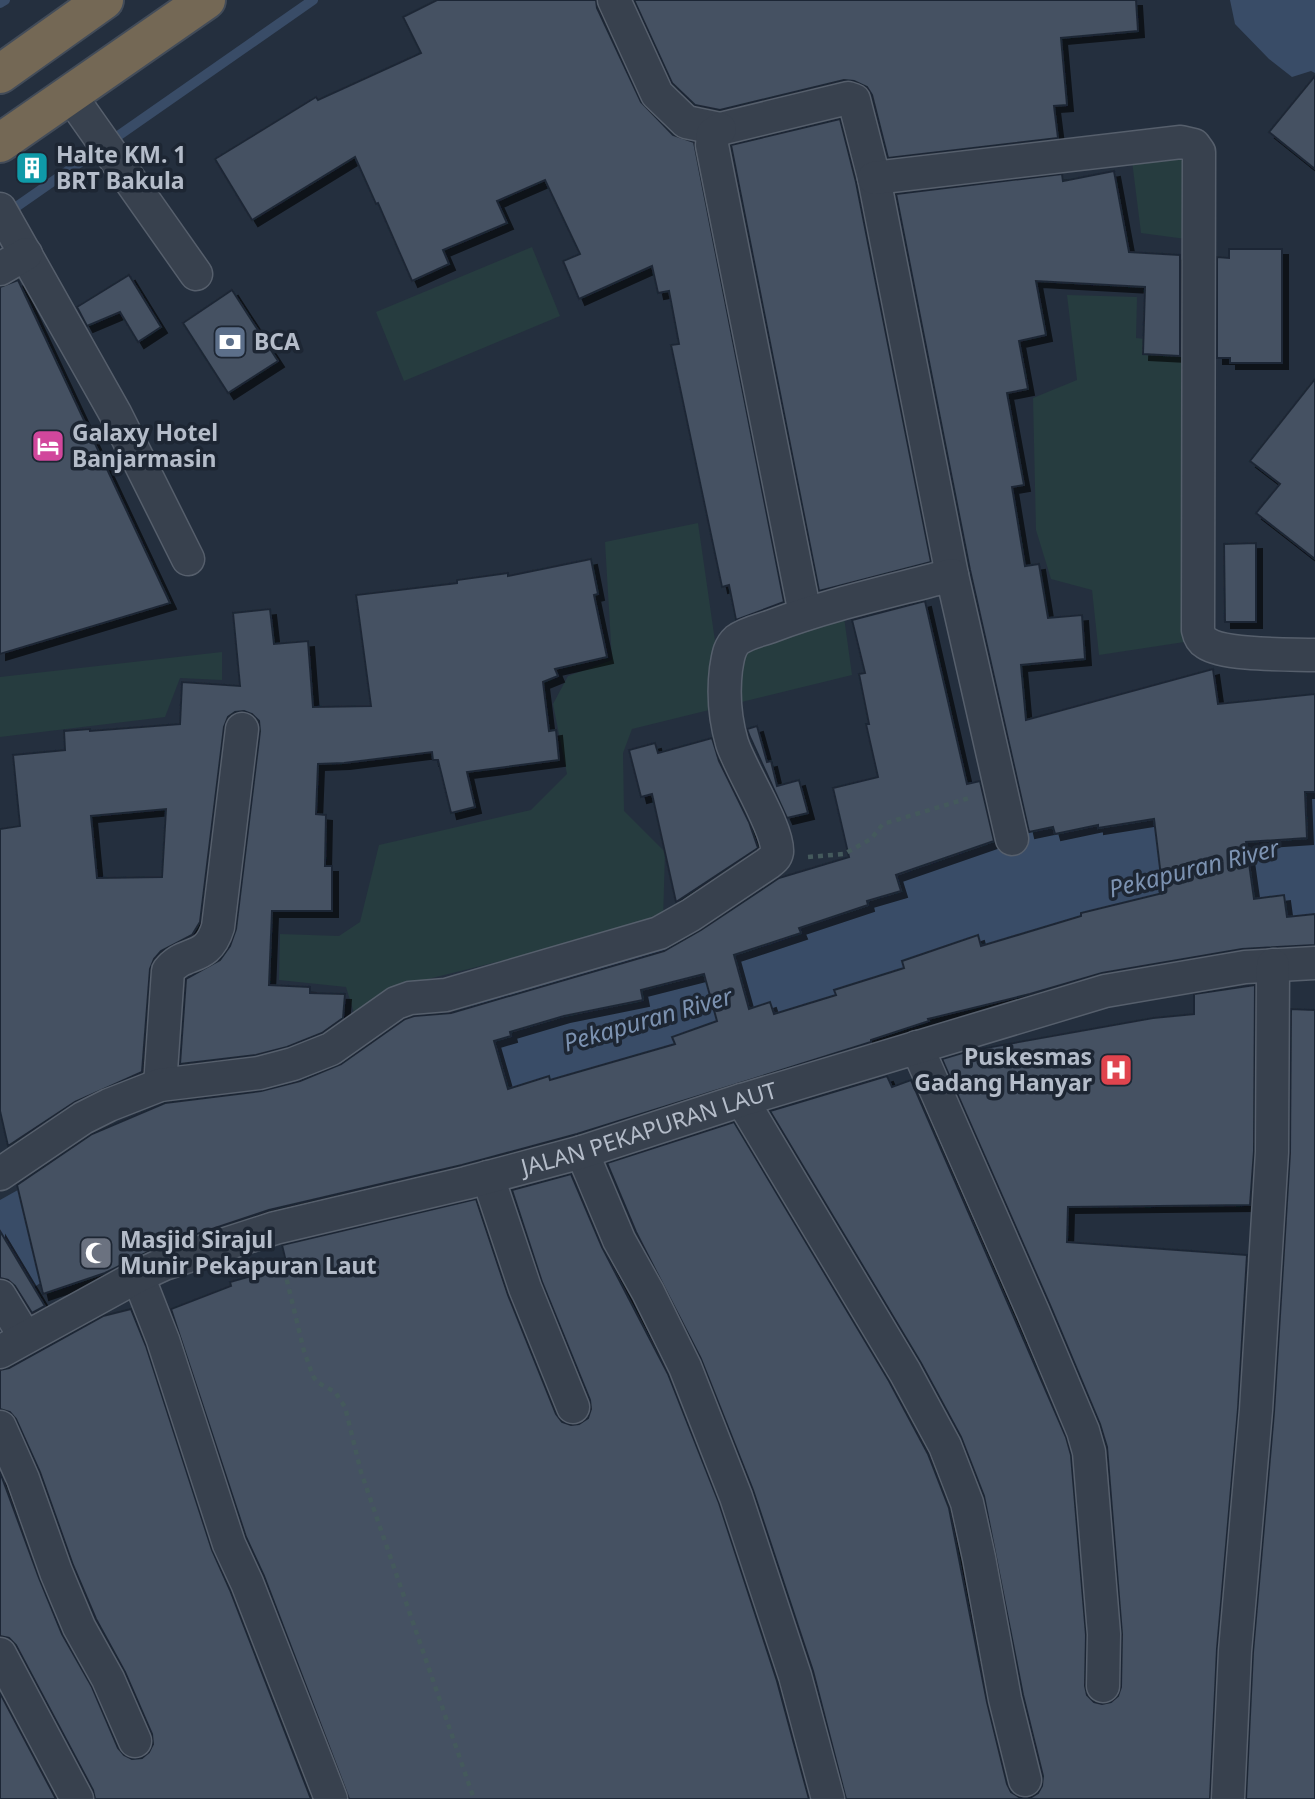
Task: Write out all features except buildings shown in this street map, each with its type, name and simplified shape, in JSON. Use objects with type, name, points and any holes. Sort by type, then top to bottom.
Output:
[{"type":"highway","points":[[0,74],[104,0]]},
{"type":"highway","points":[[0,143],[206,0]]},
{"type":"street","points":[[614,0],[657,94],[686,122],[720,129]]},
{"type":"street","points":[[70,95],[196,274]]},
{"type":"street","points":[[805,614],[712,145],[713,134],[720,129],[851,98],[857,107],[874,178],[952,575],[1012,839]]},
{"type":"street","points":[[874,178],[1181,142],[1194,145],[1199,152],[1198,630],[1205,643],[1223,649],[1315,655]]},
{"type":"street","points":[[0,209],[13,261],[116,413],[188,559]]},
{"type":"street","points":[[0,1174],[83,1118],[160,1085],[259,1073],[293,1065],[331,1049],[396,1003],[410,998],[446,995],[659,933],[691,915],[775,858],[777,851],[773,834],[733,746],[727,724],[724,687],[729,650],[737,640],[805,614],[952,575]]},
{"type":"street","points":[[160,1085],[168,971],[174,963],[203,952],[210,945],[218,927],[242,729]]},
{"type":"street","name":"JALAN PEKAPURAN LAUT","points":[[13,1345],[138,1276],[275,1228],[582,1152],[742,1100],[1105,991],[1245,967],[1315,962]]},
{"type":"street","points":[[1228,1799],[1235,1651],[1256,1410],[1272,1152],[1273,965]]},
{"type":"street","points":[[917,1047],[1083,1431],[1090,1463],[1104,1634],[1103,1686]]},
{"type":"street","points":[[742,1100],[905,1372],[946,1446],[967,1503],[1004,1699],[1025,1780]]},
{"type":"street","points":[[582,1152],[618,1240],[648,1292],[685,1367],[736,1497],[795,1676],[828,1799]]},
{"type":"street","points":[[488,1177],[525,1288],[573,1407]]},
{"type":"street","points":[[138,1276],[163,1340],[229,1544],[247,1583],[331,1799]]},
{"type":"street","points":[[0,1296],[13,1345]]},
{"type":"street","points":[[0,1427],[23,1479],[71,1608],[108,1679],[135,1741]]},
{"type":"street","points":[[0,1654],[77,1799]]},
{"type":"path","points":[[775,858],[844,854],[871,839],[884,824],[1000,789]]},
{"type":"path","points":[[275,1228],[304,1351],[317,1382],[335,1392],[345,1407],[360,1472],[474,1799]]},
{"type":"green space","points":[[1190,148],[1186,239],[1141,233],[1132,161]]},
{"type":"green space","points":[[532,247],[560,316],[404,381],[376,312]]},
{"type":"green space","points":[[1067,295],[1137,297],[1136,338],[1195,344],[1191,641],[1099,655],[1092,590],[1051,579],[1036,530],[1033,398],[1077,380]]},
{"type":"green space","points":[[698,523],[715,641],[843,610],[852,675],[632,729],[623,753],[624,811],[665,852],[663,921],[432,978],[354,1013],[346,987],[279,980],[280,934],[339,936],[360,922],[379,845],[531,810],[567,774],[553,704],[568,676],[612,660],[605,542]]},
{"type":"green space","points":[[222,652],[222,680],[180,678],[165,717],[0,737],[0,677]]},
{"type":"water","points":[[1230,0],[1315,0],[1315,73],[1311,71],[1292,77],[1269,59],[1235,24]]},
{"type":"water","name":"Pekapuran River","points":[[1315,718],[1315,935],[1211,944],[1030,987],[84,1255],[0,1309],[0,1200],[75,1158],[201,1108],[309,1076],[420,1023],[907,859],[1031,830]]},
{"type":"waterway","points":[[0,3],[5,0]]},
{"type":"waterway","points":[[6,214],[313,0]]},
{"type":"place","name":"Halte KM. 1 BRT Bakula","points":[[32,168]]},
{"type":"place","name":"BCA","points":[[230,342]]},
{"type":"place","name":"Galaxy Hotel Banjarmasin","points":[[48,446]]},
{"type":"place","name":"Puskesmas Gadang Hanyar","points":[[1116,1070]]},
{"type":"place","name":"Masjid Sirajul Munir Pekapuran Laut","points":[[96,1253]]}]
